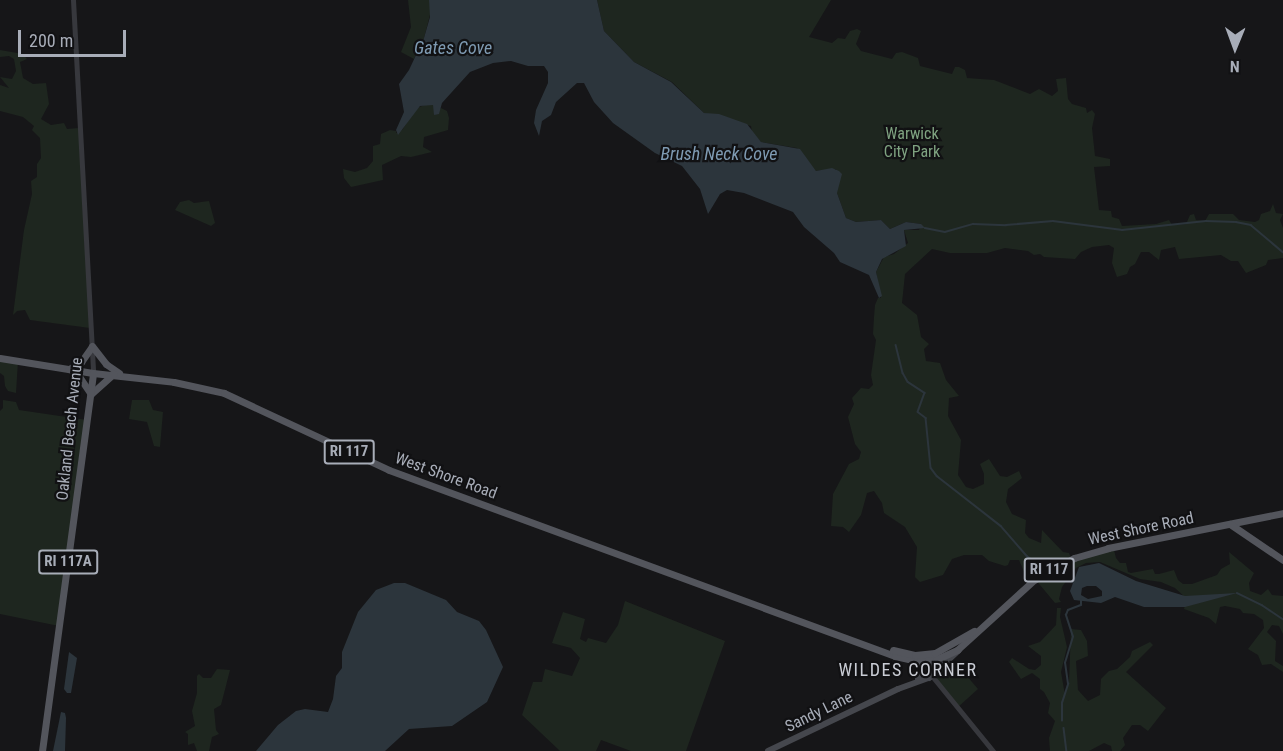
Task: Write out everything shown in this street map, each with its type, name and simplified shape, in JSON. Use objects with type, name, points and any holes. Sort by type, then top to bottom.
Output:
[{"type":"main road","points":[[112,375],[91,394],[72,369],[86,357],[92,346],[106,364],[123,375]]},
{"type":"main road","name":"West Shore Road","points":[[0,358],[203,387],[224,393],[389,470],[902,658],[926,658],[952,653],[965,644],[1034,580],[1074,558],[1108,548],[1283,513]]},
{"type":"main road","name":"Oakland Beach Avenue","points":[[42,751],[93,373]]},
{"type":"main road","points":[[1230,524],[1283,560]]},
{"type":"main road","name":"West Shore Road","points":[[877,647],[926,658],[946,649],[988,621]]},
{"type":"main road","name":"Sandy Lane","points":[[768,751],[916,681],[932,676],[965,644]]},
{"type":"main road","points":[[902,658],[916,665],[921,672]]},
{"type":"main road","points":[[916,681],[926,658]]},
{"type":"main road","points":[[926,658],[932,676]]},
{"type":"street","name":"Oakland Beach Avenue","points":[[74,0],[93,373]]},
{"type":"street","points":[[932,676],[993,751]]},
{"type":"green space","points":[[408,0],[429,0],[431,11],[424,38],[414,59],[401,52],[411,27]]},
{"type":"green space","name":"Warwick City Park","points":[[597,0],[831,0],[809,37],[832,43],[838,38],[845,39],[850,31],[857,29],[861,31],[856,44],[861,51],[892,59],[896,53],[902,52],[918,58],[920,66],[952,74],[955,67],[959,67],[965,70],[967,78],[994,80],[1030,94],[1039,89],[1052,96],[1058,91],[1056,79],[1066,78],[1068,99],[1072,104],[1086,108],[1087,113],[1092,110],[1095,114],[1092,128],[1095,156],[1110,159],[1110,166],[1094,167],[1099,210],[1111,211],[1112,217],[1119,219],[1122,226],[1156,224],[1169,220],[1172,225],[1186,224],[1190,215],[1194,214],[1196,220],[1205,221],[1209,214],[1233,214],[1239,220],[1255,222],[1259,220],[1261,214],[1270,211],[1273,204],[1276,213],[1283,214],[1280,220],[1283,228],[1283,258],[1268,260],[1266,265],[1246,273],[1238,261],[1231,261],[1221,255],[1179,259],[1175,247],[1161,250],[1159,260],[1149,252],[1141,252],[1127,274],[1117,277],[1112,263],[1114,248],[1109,245],[1092,247],[1081,252],[1075,259],[1044,257],[1028,251],[1005,248],[987,253],[950,253],[932,249],[905,274],[902,303],[917,315],[921,337],[929,344],[924,349],[926,361],[940,363],[946,380],[959,396],[949,398],[948,416],[961,440],[958,475],[966,487],[973,489],[984,484],[984,474],[980,464],[989,459],[1000,476],[1007,477],[1019,471],[1022,478],[1008,489],[1006,502],[1012,514],[1026,520],[1025,533],[1029,538],[1041,543],[1042,530],[1063,552],[1069,553],[1071,558],[1113,546],[1116,558],[1120,563],[1126,563],[1128,572],[1131,573],[1153,569],[1155,574],[1159,574],[1174,570],[1178,580],[1183,584],[1192,584],[1217,575],[1221,569],[1230,564],[1229,552],[1254,573],[1249,583],[1250,591],[1261,595],[1268,589],[1272,595],[1283,596],[1283,634],[1279,626],[1272,625],[1267,632],[1276,641],[1275,661],[1283,666],[1283,672],[1271,664],[1262,665],[1258,655],[1248,649],[1264,628],[1263,620],[1254,614],[1243,613],[1240,609],[1220,607],[1216,624],[1209,618],[1184,609],[1187,599],[1175,588],[1161,582],[1140,579],[1100,562],[1086,563],[1076,568],[1062,587],[1059,599],[1061,602],[1055,603],[1035,579],[1028,581],[1019,560],[1010,560],[1005,566],[989,561],[982,555],[964,555],[952,559],[943,575],[920,582],[915,577],[917,547],[905,527],[884,513],[882,503],[874,491],[867,493],[861,515],[849,532],[843,527],[831,526],[833,494],[849,464],[859,459],[861,452],[855,444],[848,417],[854,404],[852,398],[861,388],[869,389],[873,385],[871,375],[876,340],[873,334],[875,305],[878,298],[881,298],[876,272],[884,257],[894,254],[908,243],[904,230],[919,230],[921,224],[906,222],[890,229],[881,220],[856,222],[846,218],[837,193],[836,169],[816,171],[797,148],[761,142],[752,133],[751,126],[704,113],[672,82],[634,62],[604,31]]},
{"type":"green space","points":[[0,50],[23,54],[27,59],[20,62],[23,78],[33,84],[46,83],[49,104],[41,119],[51,125],[64,123],[67,129],[79,128],[90,328],[30,320],[25,310],[17,311],[13,315],[24,230],[32,194],[31,181],[37,177],[37,164],[41,158],[40,138],[32,130],[34,126],[23,117],[0,111],[0,85],[9,88],[0,77],[12,79],[16,71],[14,59],[9,56],[0,57]]},
{"type":"green space","points":[[427,104],[434,105],[434,115],[441,108],[447,111],[449,118],[448,130],[424,137],[423,147],[432,152],[411,157],[401,156],[382,165],[383,180],[351,187],[344,178],[343,169],[355,172],[367,168],[373,161],[373,146],[380,144],[381,134],[390,130],[396,133],[402,130],[417,108]]},
{"type":"green space","points":[[189,200],[194,203],[209,201],[215,223],[211,226],[175,210],[180,202]]},
{"type":"green space","points":[[0,358],[18,361],[16,393],[8,391],[5,386],[4,376],[0,373]]},
{"type":"green space","points":[[3,400],[16,402],[19,410],[87,420],[59,626],[0,614],[0,411],[3,408]]},
{"type":"green space","points":[[132,400],[149,400],[153,410],[163,412],[160,447],[154,446],[147,422],[129,419]]},
{"type":"green space","points":[[625,601],[725,641],[686,751],[631,751],[601,740],[596,751],[560,751],[522,715],[533,682],[542,682],[545,669],[572,676],[580,658],[571,648],[552,643],[563,612],[585,619],[580,639],[586,642],[588,638],[606,643],[618,625]]},
{"type":"green space","points":[[1057,608],[1061,608],[1060,617],[1067,647],[1061,672],[1065,695],[1069,683],[1071,629],[1081,630],[1087,641],[1088,656],[1076,661],[1078,690],[1088,701],[1100,695],[1101,679],[1109,671],[1117,669],[1130,657],[1132,651],[1150,642],[1153,645],[1126,672],[1166,708],[1148,731],[1140,725],[1132,725],[1123,738],[1125,745],[1120,751],[1112,751],[1111,746],[1104,743],[1089,751],[1050,751],[1049,738],[1055,721],[1048,713],[1050,703],[1040,689],[1040,679],[1032,673],[1021,679],[1009,662],[1012,658],[1029,669],[1035,670],[1041,665],[1041,656],[1028,646],[1040,642],[1056,625]]},
{"type":"green space","points":[[949,661],[960,668],[978,689],[957,708],[931,674]]},
{"type":"green space","points":[[217,669],[230,670],[221,705],[214,709],[216,730],[219,734],[212,737],[209,751],[197,751],[194,743],[188,745],[188,734],[185,732],[195,726],[192,711],[197,693],[197,676],[199,674],[203,678],[211,678]]},
{"type":"water","name":"Brush Neck Cove","points":[[429,0],[597,0],[604,31],[634,62],[671,82],[704,113],[719,114],[747,124],[761,142],[800,149],[816,171],[832,168],[839,171],[842,174],[837,193],[846,218],[856,222],[881,220],[890,229],[906,222],[921,224],[925,228],[904,230],[906,246],[882,259],[876,272],[882,296],[879,298],[869,275],[840,262],[834,253],[804,227],[793,212],[744,193],[727,190],[720,194],[708,214],[700,189],[682,166],[655,153],[613,123],[594,102],[584,83],[577,83],[556,102],[551,115],[542,121],[539,136],[534,123],[536,110],[548,83],[548,72],[544,66],[528,66],[511,61],[493,63],[470,72],[442,103],[439,114],[434,115],[433,105],[420,106],[398,135],[396,130],[404,112],[399,84],[409,70],[424,38],[430,17]]},
{"type":"water","points":[[1099,563],[1136,581],[1185,596],[1237,593],[1185,607],[1144,607],[1115,597],[1101,603],[1074,600],[1070,591],[1079,567]],"holes":[[[1096,586],[1102,591],[1102,596],[1088,599],[1081,595],[1082,588]]]},
{"type":"water","points":[[394,583],[405,583],[446,600],[457,612],[479,621],[486,630],[503,667],[487,702],[452,726],[409,729],[385,751],[256,751],[278,725],[296,711],[305,709],[328,712],[333,699],[336,676],[342,668],[342,652],[358,612],[376,590]]},
{"type":"water","points":[[69,652],[77,658],[71,693],[67,693],[64,689]]},
{"type":"water","points":[[61,712],[65,713],[66,718],[65,751],[53,751]]},
{"type":"waterway","points":[[925,228],[945,232],[973,224],[1006,225],[1053,221],[1122,230],[1206,221],[1236,222],[1251,225],[1283,252]]},
{"type":"waterway","points":[[896,345],[903,373],[908,382],[925,393],[918,412],[926,418],[931,468],[937,476],[1001,526],[1027,556],[1046,569]]},
{"type":"waterway","points":[[1053,572],[1073,582]]},
{"type":"waterway","points":[[1237,593],[1262,605],[1283,619]]},
{"type":"waterway","points":[[1062,721],[1062,703],[1068,684],[1065,663],[1073,637],[1066,615],[1068,610],[1081,605],[1081,600]]},
{"type":"waterway","points":[[1064,728],[1067,751]]},
{"type":"district","name":"WILDES CORNER","points":[[908,670]]},
{"type":"water label","name":"Gates Cove","points":[[453,48]]}]
